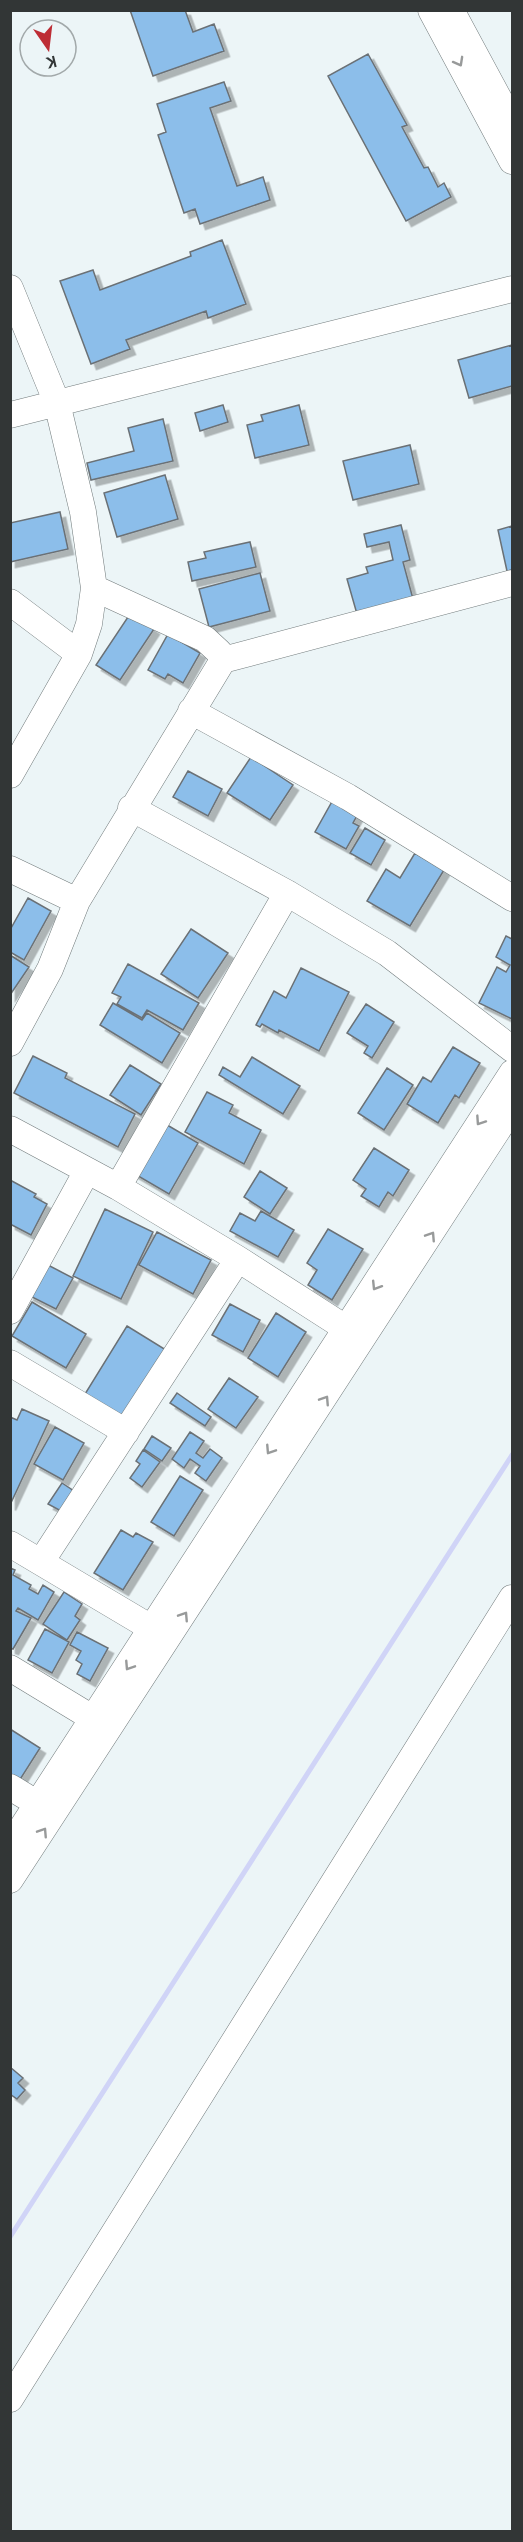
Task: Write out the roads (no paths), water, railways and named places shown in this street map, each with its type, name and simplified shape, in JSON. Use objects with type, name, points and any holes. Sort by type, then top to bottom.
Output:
[{"type":"street","points":[[431,10],[513,161]]},
{"type":"street","points":[[451,10],[513,123]]},
{"type":"street","points":[[10,288],[57,404],[83,512],[94,588],[89,624],[79,654],[10,776]]},
{"type":"street","points":[[10,415],[513,289]]},
{"type":"street","points":[[10,1043],[50,969],[77,901],[131,808],[223,660],[513,583]]},
{"type":"street","points":[[94,588],[204,639],[219,652],[223,660]]},
{"type":"street","points":[[10,602],[79,654]]},
{"type":"street","points":[[191,711],[348,797],[513,898]]},
{"type":"street","points":[[131,808],[287,893],[387,953],[513,1049]]},
{"type":"street","points":[[10,869],[77,901]]},
{"type":"street","points":[[118,1187],[287,893]]},
{"type":"street","points":[[10,1880],[356,1335],[513,1073]]},
{"type":"street","points":[[10,1846],[153,1629],[513,1108]]},
{"type":"street","points":[[10,1129],[118,1187],[238,1259],[356,1335]]},
{"type":"street","points":[[10,1311],[87,1171]]},
{"type":"street","points":[[41,1562],[238,1259]]},
{"type":"street","points":[[10,1363],[126,1432]]},
{"type":"street","points":[[10,1544],[153,1629]]},
{"type":"street","points":[[10,2399],[513,1598]]},
{"type":"street","points":[[10,1668],[94,1719]]},
{"type":"street","points":[[10,1787],[38,1804]]},
{"type":"waterway","points":[[10,2237],[512,1455]]}]
